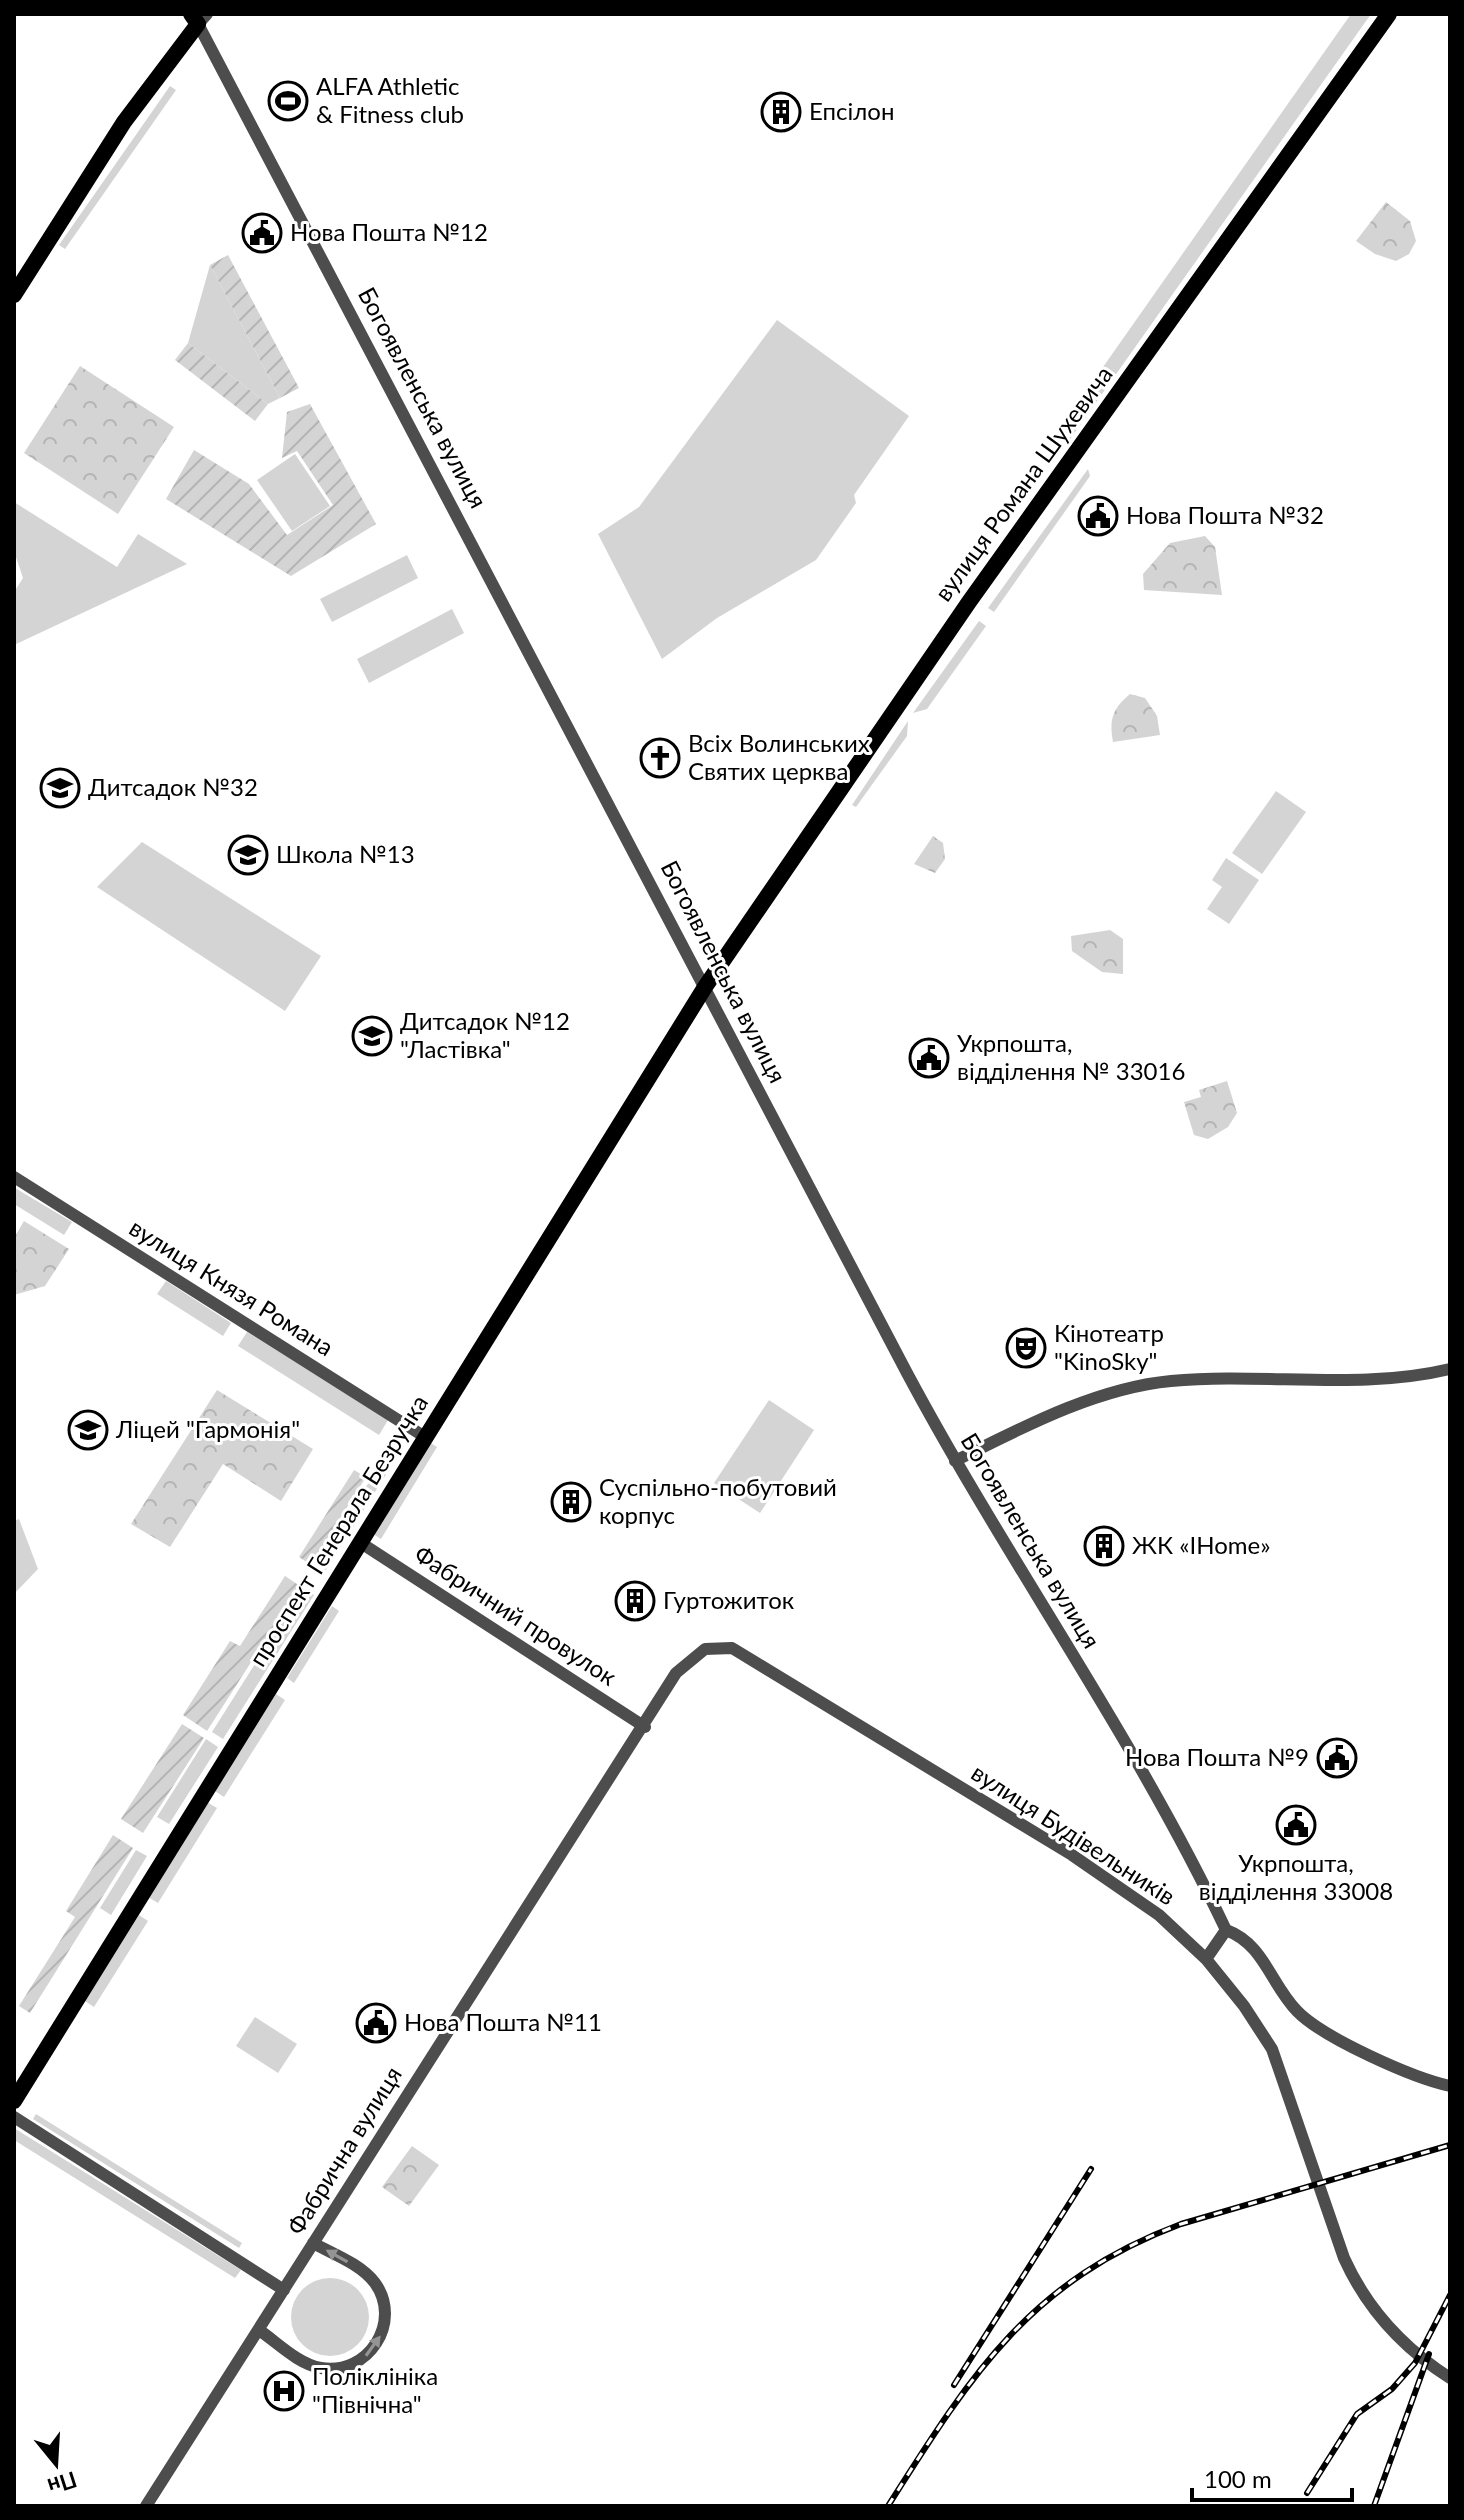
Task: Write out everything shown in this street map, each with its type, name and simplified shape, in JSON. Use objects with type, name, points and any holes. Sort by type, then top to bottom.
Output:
[{"type":"main road","name":"вулиця Романа Шухевича","points":[[705,987],[969,602],[1389,14]]},
{"type":"main road","points":[[14,295],[124,122],[199,17]]},
{"type":"main road","name":"проспект Генерала Безручка","points":[[14,2101],[705,987]]},
{"type":"street","name":"Богоявленська вулиця","points":[[199,17],[955,1461],[1154,1787],[1226,1930]]},
{"type":"street","name":"вулиця Князя Романа","points":[[14,1177],[425,1437]]},
{"type":"street","points":[[955,1461],[1104,1396],[1169,1381],[1257,1378],[1369,1381],[1450,1369]]},
{"type":"street","name":"Фабричний провулок","points":[[361,1543],[645,1727]]},
{"type":"street","name":"Фабрична вулиця","points":[[146,2506],[645,1727],[676,1673],[705,1649],[732,1648]]},
{"type":"street","name":"вулиця Будівельників","points":[[732,1648],[1072,1855],[1159,1915],[1206,1959],[1244,2006],[1272,2049],[1344,2258],[1358,2289],[1405,2346],[1450,2378]]},
{"type":"street","points":[[1206,1959],[1226,1930],[1246,1938],[1297,2011],[1316,2025],[1426,2081],[1450,2086]]},
{"type":"street","points":[[14,2117],[284,2290]]},
{"type":"street","points":[[259,2330],[299,2360],[326,2369],[353,2364],[375,2346],[383,2328],[385,2309],[375,2283],[361,2270],[313,2243]]},
{"type":"green space","points":[[1351,14],[1371,14],[1068,442],[1056,434]]},
{"type":"green space","points":[[170,86],[176,90],[65,249],[59,245]]},
{"type":"green space","points":[[1386,202],[1410,221],[1416,241],[1409,254],[1396,261],[1375,254],[1356,241]]},
{"type":"green space","points":[[228,255],[299,388],[280,398],[210,265]]},
{"type":"green space","points":[[210,265],[280,398],[268,404],[188,343]]},
{"type":"green space","points":[[777,320],[909,416],[854,495],[856,503],[816,560],[717,618],[662,659],[598,534],[639,507]]},
{"type":"green space","points":[[188,343],[268,404],[255,421],[175,360]]},
{"type":"green space","points":[[80,366],[174,427],[118,514],[24,453]]},
{"type":"green space","points":[[310,404],[376,524],[291,576],[166,499],[194,450],[249,484],[287,535],[333,505],[297,451],[282,458],[287,412]]},
{"type":"green space","points":[[295,454],[330,506],[292,531],[257,480]]},
{"type":"green space","points":[[1088,469],[1090,476],[994,612],[988,608]]},
{"type":"green space","points":[[14,502],[117,567],[138,534],[187,564],[14,645],[14,592],[23,578],[14,551]]},
{"type":"green space","points":[[1205,536],[1215,547],[1222,595],[1144,590],[1143,574],[1170,543]]},
{"type":"green space","points":[[407,555],[418,578],[332,622],[320,599]]},
{"type":"green space","points":[[452,609],[464,633],[369,683],[357,659]]},
{"type":"green space","points":[[979,621],[986,626],[927,709],[913,713]]},
{"type":"green space","points":[[1130,694],[1145,698],[1157,716],[1160,735],[1113,742],[1113,715]]},
{"type":"green space","points":[[908,721],[907,736],[856,807],[852,805]]},
{"type":"green space","points":[[1276,791],[1306,812],[1262,874],[1232,853]]},
{"type":"green space","points":[[933,836],[943,843],[945,859],[935,873],[914,864]]},
{"type":"green space","points":[[142,842],[321,956],[285,1011],[97,887]]},
{"type":"green space","points":[[1226,858],[1259,880],[1229,924],[1207,909],[1222,887],[1212,880]]},
{"type":"green space","points":[[1110,930],[1123,939],[1123,974],[1102,972],[1072,951],[1071,936]]},
{"type":"green space","points":[[1227,1081],[1237,1113],[1228,1127],[1208,1139],[1194,1135],[1184,1102],[1201,1097],[1199,1090]]},
{"type":"green space","points":[[15,1188],[72,1222],[64,1235],[14,1204]]},
{"type":"green space","points":[[24,1221],[69,1249],[45,1286],[14,1295],[14,1238]]},
{"type":"green space","points":[[166,1281],[231,1323],[223,1336],[157,1294]]},
{"type":"green space","points":[[247,1332],[388,1420],[379,1435],[238,1346]]},
{"type":"green space","points":[[217,1390],[313,1449],[281,1501],[223,1464],[170,1547],[131,1524]]},
{"type":"green space","points":[[769,1400],[814,1430],[760,1513],[714,1483]]},
{"type":"green space","points":[[429,1442],[437,1447],[381,1539],[373,1534]]},
{"type":"green space","points":[[386,1455],[395,1460],[326,1570],[317,1565]]},
{"type":"green space","points":[[354,1470],[366,1477],[311,1565],[299,1557]]},
{"type":"green space","points":[[19,1519],[38,1569],[14,1594],[14,1521]]},
{"type":"green space","points":[[285,1576],[300,1586],[207,1731],[183,1715],[230,1641],[240,1646]]},
{"type":"green space","points":[[303,1588],[314,1595],[223,1739],[212,1732]]},
{"type":"green space","points":[[332,1606],[339,1611],[294,1683],[287,1678]]},
{"type":"green space","points":[[276,1694],[285,1700],[224,1797],[215,1791]]},
{"type":"green space","points":[[182,1724],[204,1738],[143,1833],[121,1819]]},
{"type":"green space","points":[[206,1739],[218,1747],[169,1824],[157,1817]]},
{"type":"green space","points":[[207,1802],[217,1808],[158,1903],[148,1897]]},
{"type":"green space","points":[[113,1835],[133,1848],[30,2013],[19,2006],[75,1917],[66,1911]]},
{"type":"green space","points":[[136,1850],[147,1856],[111,1915],[100,1908]]},
{"type":"green space","points":[[139,1915],[148,1921],[94,2007],[85,2001]]},
{"type":"green space","points":[[255,2017],[297,2044],[278,2073],[236,2046]]},
{"type":"green space","points":[[36,2114],[242,2243],[239,2248],[33,2119]]},
{"type":"green space","points":[[14,2128],[241,2270],[235,2278],[14,2140]]},
{"type":"green space","points":[[412,2146],[439,2165],[409,2206],[382,2187]]},
{"type":"green space","points":[[330,2278],[345,2281],[358,2289],[366,2302],[369,2317],[366,2332],[358,2345],[345,2353],[330,2356],[315,2353],[302,2345],[294,2332],[291,2317],[294,2302],[302,2289],[315,2281]]},
{"type":"railway","points":[[888,2506],[977,2374],[1043,2304],[1083,2274],[1128,2247],[1181,2224],[1450,2145]]},
{"type":"railway","points":[[954,2385],[1091,2169]]},
{"type":"railway","points":[[1307,2493],[1357,2414],[1392,2389],[1415,2363],[1450,2295]]},
{"type":"railway","points":[[1374,2506],[1429,2354]]},
{"type":"place","name":"ALFA Athletic & Fitness club","points":[[288,101]]},
{"type":"place","name":"Епсілон","points":[[781,112]]},
{"type":"place","name":"Нова Пошта №12","points":[[262,233]]},
{"type":"place","name":"Нова Пошта №32","points":[[1098,516]]},
{"type":"place","name":"Всіх Волинських Святих церква","points":[[660,758]]},
{"type":"place","name":"Дитсадок №32","points":[[60,788]]},
{"type":"place","name":"Школа №13","points":[[248,855]]},
{"type":"place","name":"Дитсадок №12 \"Ластівка\"","points":[[372,1036]]},
{"type":"place","name":"Укрпошта, відділення № 33016","points":[[929,1058]]},
{"type":"place","name":"Кінотеатр \"KinoSky\"","points":[[1026,1348]]},
{"type":"place","name":"Ліцей \"Гармонія\"","points":[[88,1430]]},
{"type":"place","name":"Суспільно-побутовий корпус","points":[[571,1502]]},
{"type":"place","name":"ЖК «IHome»","points":[[1104,1546]]},
{"type":"place","name":"Гуртожиток","points":[[635,1601]]},
{"type":"place","name":"Нова Пошта №9","points":[[1337,1758]]},
{"type":"place","name":"Укрпошта, відділення 33008","points":[[1296,1825]]},
{"type":"place","name":"Нова Пошта №11","points":[[376,2023]]},
{"type":"place","name":"Поліклініка \"Північна\"","points":[[284,2391]]}]
